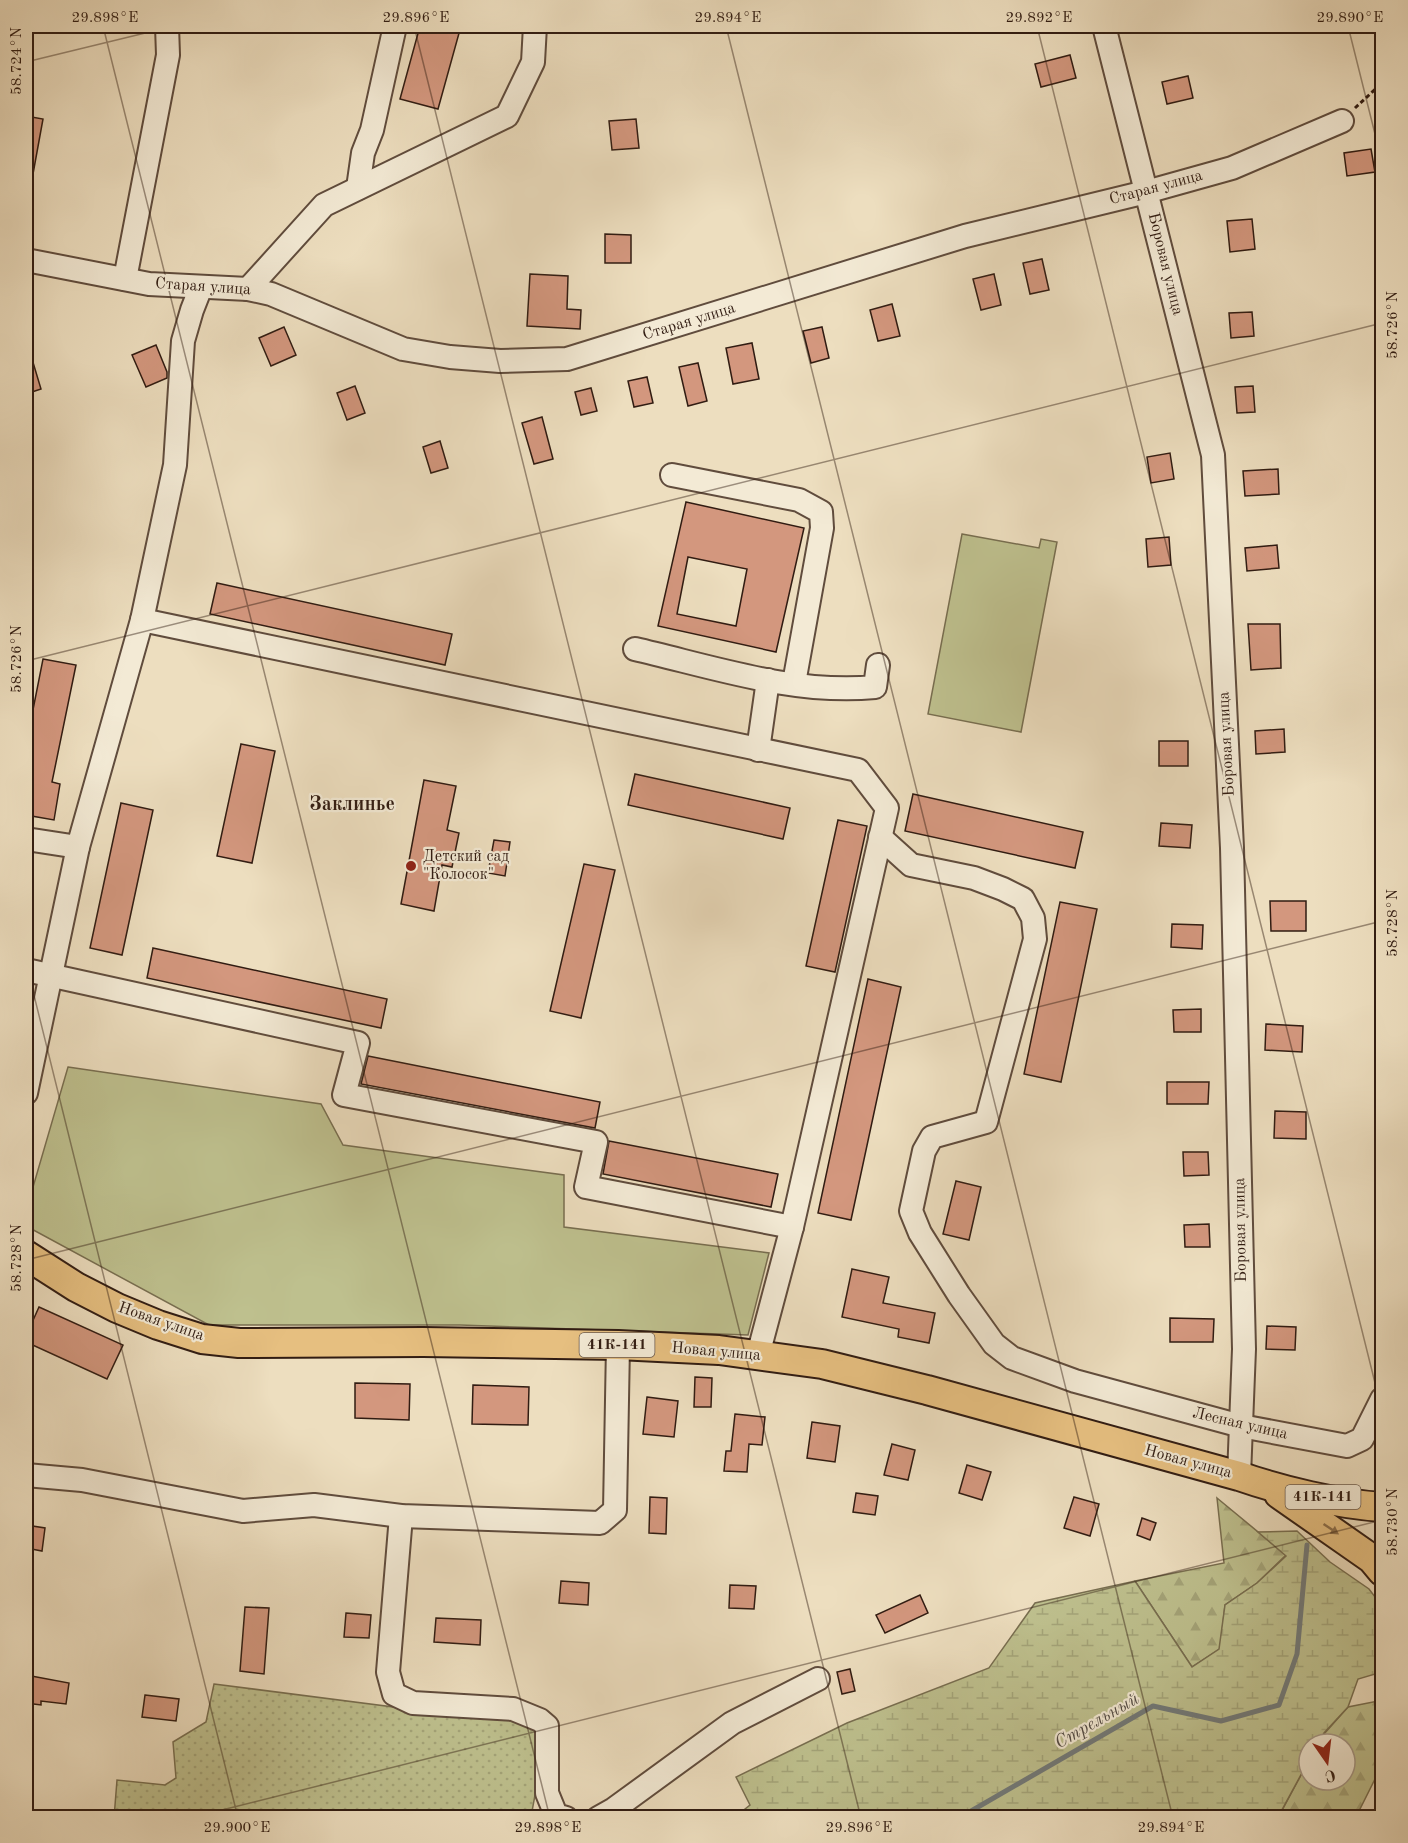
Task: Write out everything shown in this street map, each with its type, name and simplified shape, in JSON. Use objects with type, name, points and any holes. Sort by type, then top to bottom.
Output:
[{"type":"main road","name":"Новая улица","points":[[26,1255],[76,1287],[117,1308],[158,1325],[202,1338],[239,1343],[423,1342],[618,1345],[718,1350],[758,1355],[822,1364],[917,1387],[1252,1480]]},
{"type":"main road","name":"41К-141","points":[[1252,1480],[1363,1506],[1383,1507]]},
{"type":"main road","name":"41К-141","points":[[1252,1480],[1349,1542],[1372,1559],[1383,1571]]},
{"type":"street","points":[[125,279],[168,55],[167,26]]},
{"type":"street","points":[[358,188],[363,153],[372,130],[395,26]]},
{"type":"street","points":[[248,289],[324,205],[507,116],[533,62],[535,26]]},
{"type":"street","name":"Боровая улица","points":[[1104,26],[1213,455],[1232,848],[1244,1337],[1241,1426],[1252,1480]]},
{"type":"street","name":"Старая улица","points":[[26,260],[149,284],[248,289],[271,294],[404,349],[450,357],[500,361],[567,359],[965,236],[1146,192],[1232,168],[1342,121]]},
{"type":"street","points":[[26,1093],[78,847],[142,620],[175,465],[183,341],[201,287]]},
{"type":"street","points":[[672,475],[799,500],[821,512],[822,528],[794,684]]},
{"type":"street","points":[[142,620],[858,770],[887,808],[792,1227],[758,1355]]},
{"type":"street","points":[[635,649],[768,680],[847,690],[875,687],[878,665]]},
{"type":"street","points":[[758,750],[768,680]]},
{"type":"street","name":"Лесная улица","points":[[880,837],[911,865],[974,878],[1023,899],[1033,918],[1035,939],[986,1122],[932,1137],[924,1151],[911,1211],[920,1233],[994,1344],[1012,1358],[1075,1381],[1241,1426],[1347,1446],[1362,1439],[1383,1398]]},
{"type":"street","points":[[26,839],[78,847]]},
{"type":"street","points":[[26,970],[358,1043],[344,1095],[596,1142],[586,1187],[792,1227]]},
{"type":"street","points":[[26,1475],[81,1480],[243,1511],[314,1505],[401,1516],[600,1523],[615,1510],[618,1345]]},
{"type":"street","points":[[401,1516],[388,1672],[394,1694],[413,1703],[513,1709],[540,1720],[547,1726],[548,1793],[556,1815],[566,1818]]},
{"type":"street","points":[[598,1818],[614,1809],[732,1723],[818,1680]]},
{"type":"path","points":[[1342,121],[1383,83]]},
{"type":"green space","points":[[962,534],[1039,548],[1041,539],[1057,542],[1021,732],[928,714]]},
{"type":"green space","points":[[68,1067],[321,1104],[343,1145],[564,1175],[564,1227],[769,1253],[748,1335],[460,1325],[209,1325],[26,1226],[26,1211]]},
{"type":"green space","points":[[1217,1498],[1286,1555],[1257,1583],[1225,1605],[1220,1649],[1192,1667],[1135,1581],[1224,1563]]},
{"type":"green space","points":[[1297,1531],[1330,1562],[1369,1589],[1382,1606],[1382,1672],[1358,1679],[1348,1707],[1325,1732],[1297,1732],[1297,1782],[1278,1817],[735,1817],[750,1805],[736,1777],[847,1723],[989,1668],[1035,1603],[1135,1581],[1192,1667],[1219,1649],[1225,1605],[1257,1583],[1286,1556],[1258,1532]]},
{"type":"green space","points":[[214,1684],[456,1715],[507,1716],[532,1723],[541,1739],[539,1773],[531,1817],[114,1818],[117,1780],[165,1785],[176,1778],[173,1742],[206,1722]]},
{"type":"green space","points":[[1378,1701],[1382,1705],[1382,1750],[1377,1775],[1356,1817],[1278,1818],[1297,1782],[1297,1792],[1357,1792],[1357,1732],[1326,1732],[1348,1707]]},
{"type":"building","points":[[420,26],[461,26],[438,109],[400,99]]},
{"type":"building","points":[[1070,55],[1076,78],[1041,87],[1035,64]]},
{"type":"building","points":[[1188,76],[1193,98],[1167,104],[1162,82]]},
{"type":"building","points":[[26,116],[43,119],[33,174],[26,174]]},
{"type":"building","points":[[636,119],[639,148],[612,150],[609,121]]},
{"type":"building","points":[[1371,149],[1375,172],[1347,176],[1344,153]]},
{"type":"building","points":[[1252,219],[1255,249],[1230,252],[1227,221]]},
{"type":"building","points":[[605,234],[631,235],[631,263],[605,263]]},
{"type":"building","points":[[1042,259],[1049,290],[1030,294],[1023,263]]},
{"type":"building","points":[[530,274],[568,276],[567,309],[581,310],[580,329],[527,326]]},
{"type":"building","points":[[994,274],[1001,305],[981,310],[973,279]]},
{"type":"building","points":[[892,304],[900,336],[878,341],[870,310]]},
{"type":"building","points":[[1252,312],[1254,336],[1231,338],[1229,313]]},
{"type":"building","points":[[284,327],[296,355],[271,366],[259,338]]},
{"type":"building","points":[[822,327],[829,358],[811,363],[803,331]]},
{"type":"building","points":[[752,343],[759,379],[733,384],[726,348]]},
{"type":"building","points":[[156,345],[167,372],[167,378],[146,387],[132,355]]},
{"type":"building","points":[[29,349],[41,389],[26,394],[26,350]]},
{"type":"building","points":[[698,363],[707,401],[688,406],[679,367]]},
{"type":"building","points":[[647,377],[653,403],[634,407],[628,381]]},
{"type":"building","points":[[355,386],[365,413],[347,420],[337,393]]},
{"type":"building","points":[[1253,386],[1255,412],[1237,413],[1235,387]]},
{"type":"building","points":[[591,388],[597,411],[581,415],[575,392]]},
{"type":"building","points":[[542,417],[553,459],[534,464],[522,423]]},
{"type":"building","points":[[440,441],[448,468],[431,473],[423,447]]},
{"type":"building","points":[[1170,453],[1174,479],[1151,483],[1147,457]]},
{"type":"building","points":[[1278,469],[1279,494],[1245,496],[1243,471]]},
{"type":"building","points":[[686,502],[804,528],[776,652],[658,626]],"holes":[[[688,557],[747,569],[736,626],[677,614]]]},
{"type":"building","points":[[1169,537],[1171,565],[1148,567],[1146,539]]},
{"type":"building","points":[[1277,545],[1279,568],[1247,571],[1245,548]]},
{"type":"building","points":[[217,583],[452,634],[445,665],[210,614]]},
{"type":"building","points":[[1248,624],[1280,624],[1281,668],[1251,670]]},
{"type":"building","points":[[43,659],[76,665],[52,782],[60,784],[54,820],[26,815],[26,745]]},
{"type":"building","points":[[1284,729],[1285,752],[1256,754],[1255,731]]},
{"type":"building","points":[[1159,741],[1188,741],[1188,766],[1159,766]]},
{"type":"building","points":[[241,744],[275,751],[252,863],[217,856]]},
{"type":"building","points":[[635,774],[790,808],[783,839],[628,805]]},
{"type":"building","points":[[424,780],[456,786],[447,830],[459,833],[452,867],[442,865],[434,911],[401,904]]},
{"type":"building","points":[[913,794],[1083,832],[1075,868],[905,831]]},
{"type":"building","points":[[121,803],[153,810],[122,955],[90,948]]},
{"type":"building","points":[[838,820],[867,826],[835,972],[806,966]]},
{"type":"building","points":[[1161,823],[1192,825],[1190,848],[1159,846]]},
{"type":"building","points":[[494,840],[510,842],[505,876],[488,873]]},
{"type":"building","points":[[584,864],[615,870],[581,1018],[550,1011]]},
{"type":"building","points":[[1270,901],[1306,901],[1306,931],[1271,931]]},
{"type":"building","points":[[1060,902],[1097,909],[1061,1082],[1024,1074]]},
{"type":"building","points":[[1172,924],[1203,925],[1202,949],[1171,947]]},
{"type":"building","points":[[153,948],[387,999],[381,1028],[147,978]]},
{"type":"building","points":[[868,979],[901,987],[851,1220],[818,1213]]},
{"type":"building","points":[[1201,1009],[1201,1032],[1174,1032],[1173,1010]]},
{"type":"building","points":[[1266,1024],[1303,1026],[1302,1052],[1265,1050]]},
{"type":"building","points":[[368,1056],[600,1102],[595,1128],[361,1084]]},
{"type":"building","points":[[1167,1082],[1209,1082],[1208,1104],[1167,1104]]},
{"type":"building","points":[[1275,1111],[1306,1112],[1306,1139],[1274,1138]]},
{"type":"building","points":[[609,1141],[778,1174],[771,1207],[603,1174]]},
{"type":"building","points":[[1183,1152],[1208,1152],[1209,1175],[1184,1176]]},
{"type":"building","points":[[956,1181],[981,1187],[969,1240],[943,1234]]},
{"type":"building","points":[[1209,1224],[1210,1247],[1185,1247],[1184,1225]]},
{"type":"building","points":[[852,1269],[889,1277],[883,1303],[935,1313],[929,1343],[898,1337],[899,1329],[842,1317]]},
{"type":"building","points":[[39,1307],[123,1345],[107,1379],[26,1342],[26,1336]]},
{"type":"building","points":[[1170,1318],[1214,1319],[1213,1342],[1170,1342]]},
{"type":"building","points":[[1267,1326],[1296,1327],[1295,1350],[1266,1349]]},
{"type":"building","points":[[695,1377],[712,1378],[711,1407],[694,1407]]},
{"type":"building","points":[[355,1383],[410,1384],[409,1420],[355,1418]]},
{"type":"building","points":[[473,1385],[529,1387],[528,1425],[472,1424]]},
{"type":"building","points":[[647,1397],[678,1401],[674,1437],[643,1434]]},
{"type":"building","points":[[735,1414],[765,1417],[762,1445],[749,1444],[747,1472],[724,1471],[726,1451],[731,1451]]},
{"type":"building","points":[[812,1422],[840,1426],[835,1462],[807,1458]]},
{"type":"building","points":[[892,1444],[915,1450],[908,1480],[884,1475]]},
{"type":"building","points":[[967,1465],[991,1472],[982,1500],[959,1493]]},
{"type":"building","points":[[856,1493],[878,1496],[875,1515],[853,1512]]},
{"type":"building","points":[[650,1497],[667,1498],[666,1534],[649,1533]]},
{"type":"building","points":[[1074,1497],[1099,1504],[1090,1536],[1064,1528]]},
{"type":"building","points":[[1142,1518],[1156,1523],[1150,1540],[1137,1535]]},
{"type":"building","points":[[26,1525],[45,1528],[42,1551],[26,1548]]},
{"type":"building","points":[[561,1581],[589,1583],[588,1605],[559,1603]]},
{"type":"building","points":[[730,1585],[756,1586],[754,1609],[729,1608]]},
{"type":"building","points":[[920,1595],[928,1613],[885,1633],[876,1615]]},
{"type":"building","points":[[245,1607],[269,1608],[264,1674],[240,1671]]},
{"type":"building","points":[[346,1613],[371,1615],[369,1638],[344,1637]]},
{"type":"building","points":[[436,1618],[481,1620],[480,1645],[434,1642]]},
{"type":"building","points":[[850,1669],[855,1691],[842,1694],[837,1672]]},
{"type":"building","points":[[26,1675],[69,1683],[66,1704],[41,1701],[41,1705],[26,1703]]},
{"type":"building","points":[[145,1695],[179,1699],[176,1721],[142,1717]]},
{"type":"waterway","name":"Стрельный","points":[[959,1818],[1153,1706],[1221,1721],[1279,1705],[1297,1654],[1307,1545]]},
{"type":"place","name":"Детский сад \"Колосок\"","points":[[411,866]]},
{"type":"district","name":"Заклинье","points":[[352,805]]}]
